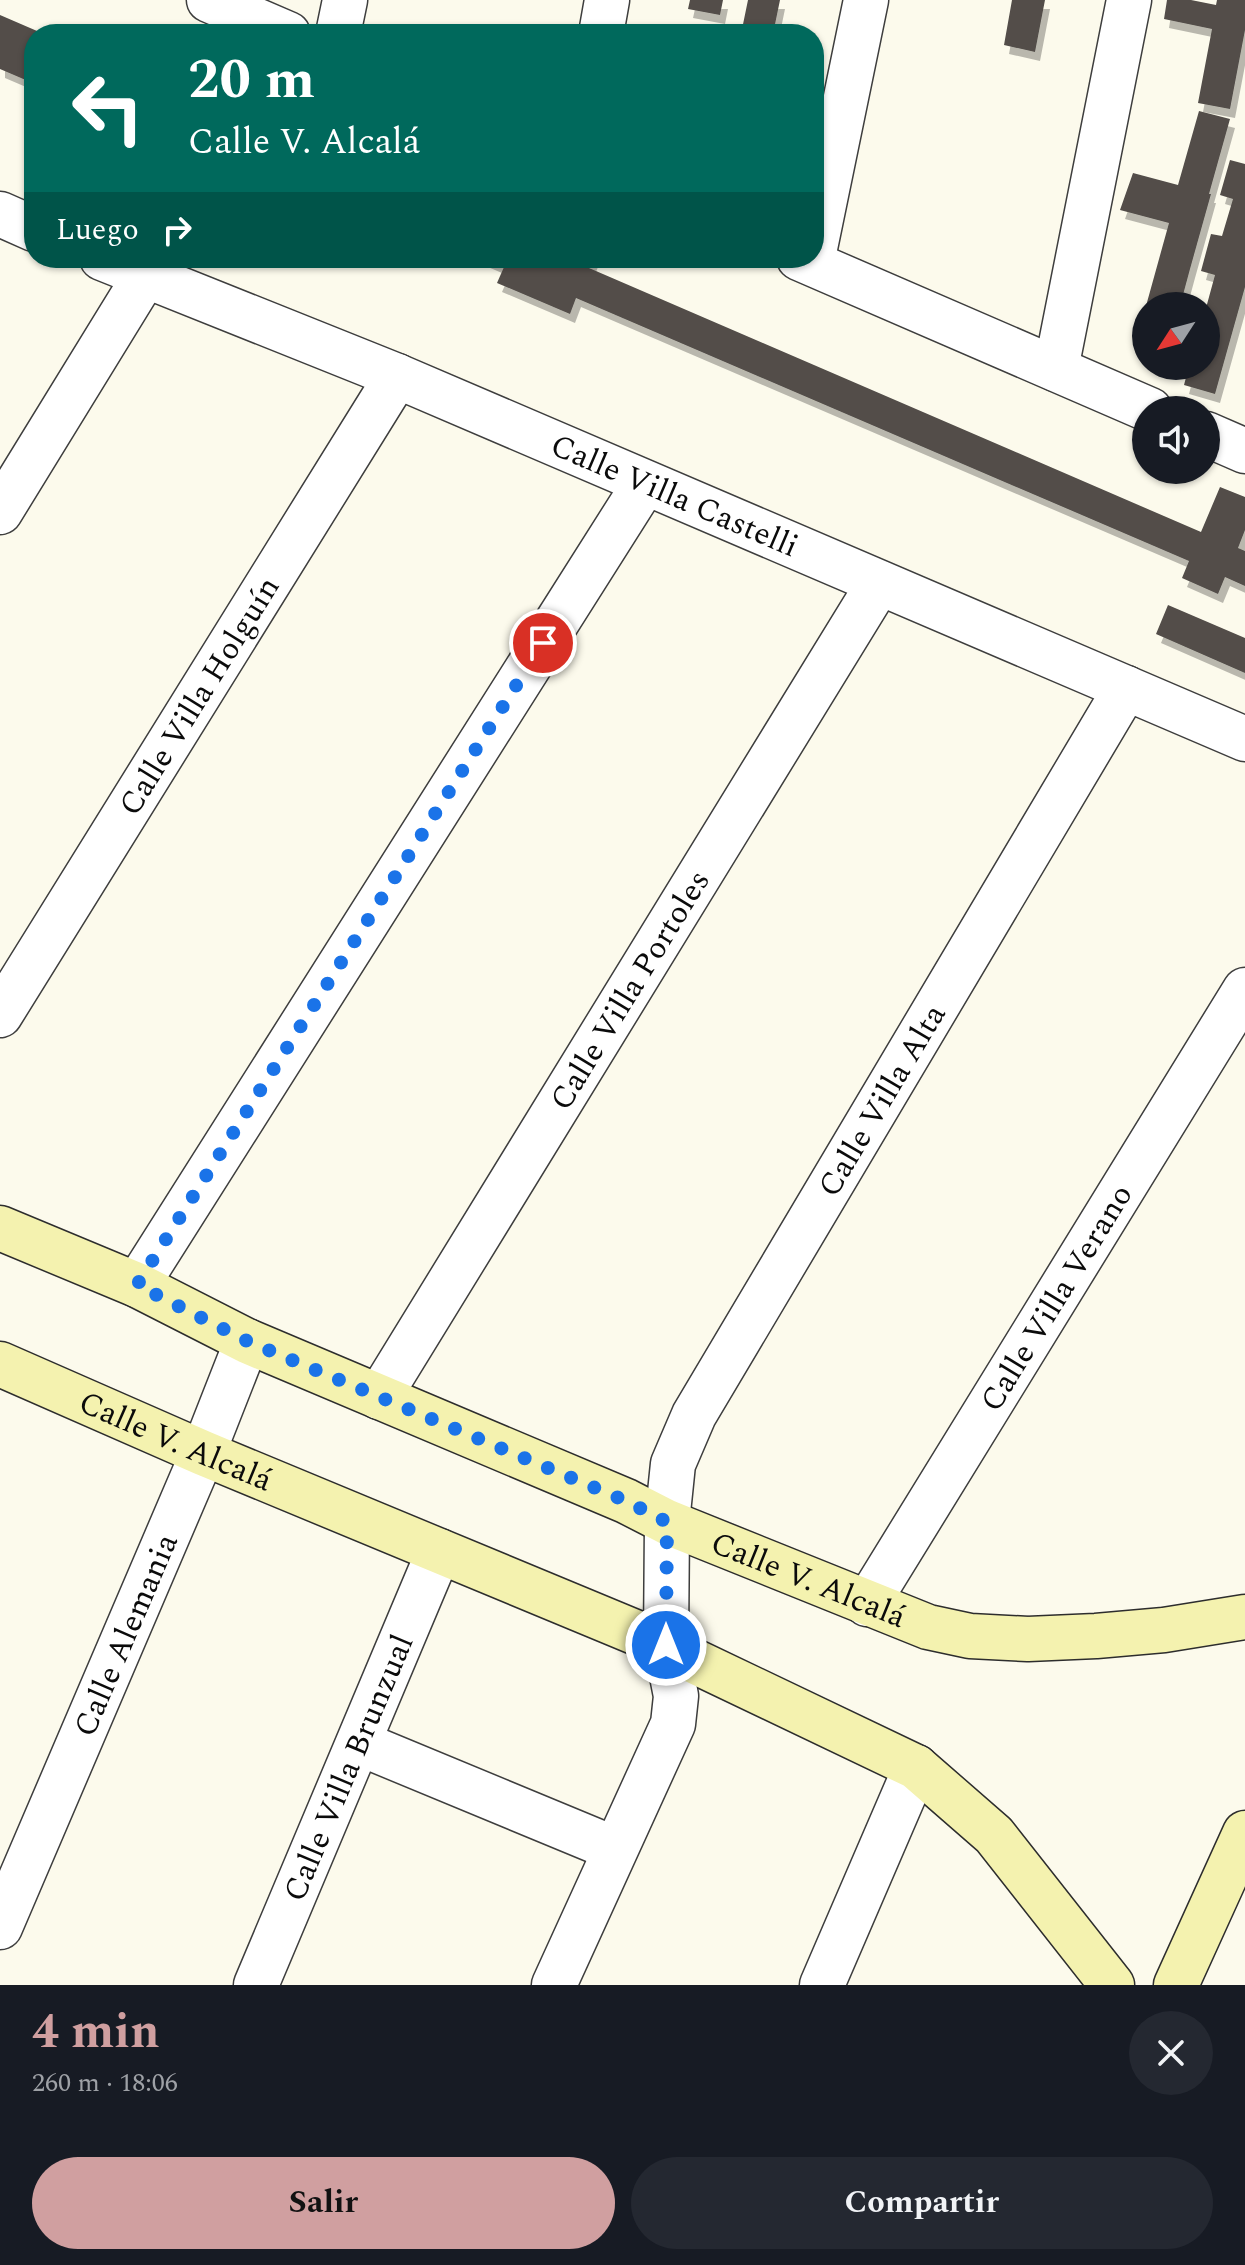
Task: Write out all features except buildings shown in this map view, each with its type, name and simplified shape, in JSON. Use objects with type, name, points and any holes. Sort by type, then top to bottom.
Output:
[{"type":"street","points":[[209,0],[265,24]]},
{"type":"street","points":[[340,24],[345,0]]},
{"type":"street","points":[[603,24],[607,0]]},
{"type":"street","points":[[824,190],[866,0]]},
{"type":"street","points":[[1056,369],[1129,0]]},
{"type":"street","points":[[0,214],[24,225]]},
{"type":"street","points":[[824,265],[1132,402]]},
{"type":"street","name":"Calle Villa Castelli","points":[[126,268],[397,376],[1245,739]]},
{"type":"street","points":[[0,512],[145,276]]},
{"type":"street","name":"Calle Villa Holguín","points":[[0,1015],[397,376]]},
{"type":"street","points":[[1220,440],[1245,451]]},
{"type":"street","points":[[137,1285],[645,483]]},
{"type":"street","name":"Calle Villa Portoles","points":[[379,1397],[879,583]]},
{"type":"street","name":"Calle Villa Alta","points":[[554,1985],[673,1724],[676,1696],[666,1645],[667,1522],[673,1464],[694,1415],[1126,688]]},
{"type":"street","name":"Calle Villa Verano","points":[[867,1604],[1245,990]]},
{"type":"street","name":"Calle V. Alcalá","points":[[0,1228],[137,1285],[247,1341],[626,1501],[667,1522],[928,1627],[970,1636],[1028,1639],[1150,1631],[1245,1617]]},
{"type":"street","name":"Calle Alemania","points":[[0,1927],[203,1453],[247,1341]]},
{"type":"street","name":"Calle V. Alcalá","points":[[0,1364],[203,1453],[666,1645],[916,1767],[994,1835],[1112,1985]]},
{"type":"street","name":"Calle Villa Brunzual","points":[[256,1985],[439,1551]]},
{"type":"street","points":[[359,1743],[615,1849]]},
{"type":"street","points":[[822,1985],[916,1767]]},
{"type":"street","points":[[1176,1985],[1245,1833]]},
{"type":"route","points":[[543,643],[137,1285],[247,1341],[626,1501],[667,1522],[666,1645]]}]
